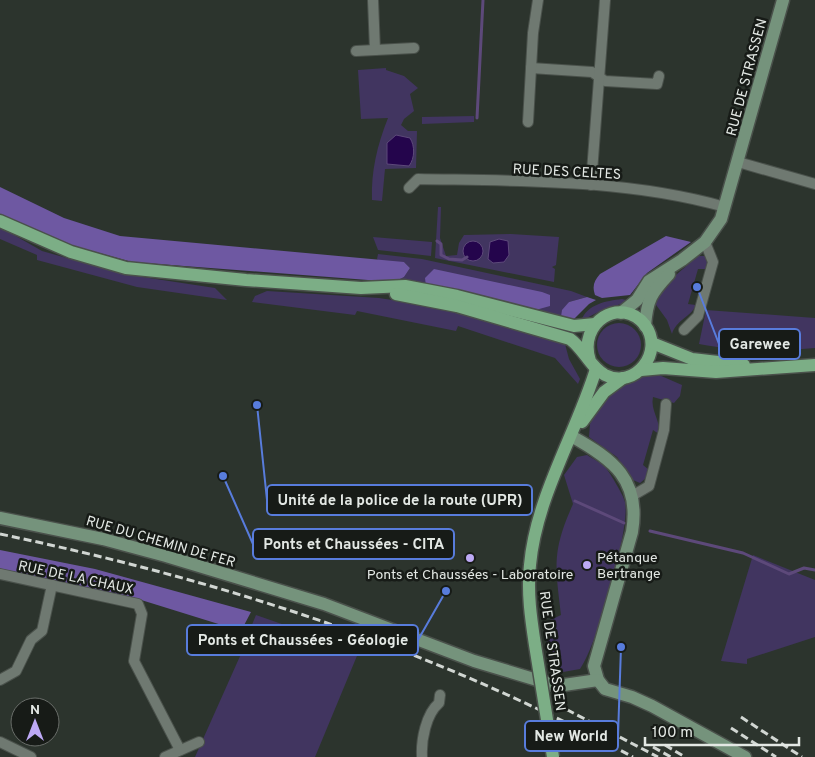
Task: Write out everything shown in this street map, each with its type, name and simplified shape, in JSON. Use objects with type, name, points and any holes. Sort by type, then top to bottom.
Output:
[{"type":"main road","points":[[0,222],[71,252],[126,268],[216,278],[361,288],[405,286],[457,296],[574,326],[595,324],[607,316],[621,313],[631,315],[645,326],[652,344],[651,354],[641,370]]},
{"type":"main road","points":[[361,288],[457,306],[570,339],[578,345],[593,365],[614,378],[623,378],[641,370],[663,368],[716,372],[815,365]]},
{"type":"main road","points":[[593,365],[587,341],[595,324]]},
{"type":"main road","points":[[652,344],[692,359],[783,367]]},
{"type":"main road","name":"RUE DE STRASSEN","points":[[553,757],[535,645],[529,582],[532,546],[548,493],[571,436],[593,365]]},
{"type":"main road","name":"RUE DE STRASSEN","points":[[571,436],[604,392],[623,378]]},
{"type":"street","points":[[373,0],[375,50]]},
{"type":"street","points":[[528,122],[538,0]]},
{"type":"street","points":[[591,185],[605,0]]},
{"type":"street","name":"RUE DE STRASSEN","points":[[621,313],[637,300],[649,281],[682,260],[705,242],[715,230],[725,208],[783,0]]},
{"type":"street","points":[[356,51],[414,48]]},
{"type":"street","points":[[531,68],[592,72],[605,81],[657,84],[659,76]]},
{"type":"street","points":[[738,162],[815,184]]},
{"type":"street","name":"RUE DES CELTES","points":[[409,188],[418,179],[591,185],[678,195],[725,208]]},
{"type":"street","points":[[684,330],[698,316],[713,262],[705,242]]},
{"type":"street","name":"RUE DE STRASSEN","points":[[645,326],[646,304],[653,291],[682,260]]},
{"type":"street","points":[[632,496],[649,486],[664,430],[666,404]]},
{"type":"street","points":[[571,436],[598,451],[616,465],[624,477],[632,496],[634,510],[632,532],[594,666],[598,680],[604,689],[632,697],[652,706],[745,757]]},
{"type":"street","name":"RUE DU CHEMIN DE FER","points":[[0,518],[103,539],[175,559],[324,604],[474,661],[557,686],[598,680]]},
{"type":"street","name":"RUE DE LA CHAUX","points":[[0,574],[138,604],[142,614],[134,661],[180,750]]},
{"type":"street","points":[[0,680],[16,671],[31,640],[42,630],[52,585]]},
{"type":"street","points":[[422,757],[422,748],[431,710],[439,703],[440,695]]},
{"type":"street","points":[[0,742],[31,757]]},
{"type":"street","points":[[165,757],[199,742]]},
{"type":"shaded area","points":[[386,68],[386,70],[404,76],[418,88],[410,94],[414,111],[404,119],[401,125],[408,131],[417,131],[416,168],[385,169],[382,201],[372,200],[373,179],[378,149],[388,118],[361,119],[358,70]]},
{"type":"shaded area","points":[[474,116],[474,122],[422,124],[422,117]]},
{"type":"shaded area","points":[[396,135],[410,138],[412,141],[413,156],[409,166],[387,164],[387,143]]},
{"type":"shaded area","points":[[0,187],[64,218],[120,236],[404,262],[410,268],[404,277],[394,282],[132,262],[63,243],[0,214]]},
{"type":"shaded area","points":[[438,207],[441,207],[440,238],[446,256],[457,255],[459,243],[464,235],[511,234],[559,237],[556,265],[552,267],[555,269],[554,282],[435,258]]},
{"type":"shaded area","points":[[0,227],[42,251],[123,274],[215,288],[227,300],[137,287],[37,260],[37,255],[0,239]]},
{"type":"shaded area","points":[[666,236],[691,242],[647,273],[630,295],[602,298],[595,295],[594,284],[600,274]]},
{"type":"shaded area","points":[[373,237],[432,242],[431,256],[378,250]]},
{"type":"shaded area","points":[[499,239],[508,241],[509,255],[504,262],[493,263],[488,259],[490,242]]},
{"type":"shaded area","points":[[473,241],[480,244],[483,251],[480,258],[473,261],[466,258],[463,251],[466,244]]},
{"type":"shaded area","points":[[378,254],[422,259],[571,291],[587,297],[569,302],[561,317],[426,286],[394,282],[404,277],[410,268],[404,262],[380,262],[377,259]]},
{"type":"shaded area","points":[[698,256],[704,256],[709,260],[706,269],[698,269],[688,304],[696,305],[691,313],[677,325],[672,334],[667,320],[654,302],[662,287]]},
{"type":"shaded area","points":[[434,269],[542,292],[550,295],[550,306],[532,311],[426,286],[425,278]]},
{"type":"shaded area","points":[[267,291],[379,298],[451,309],[565,344],[569,359],[580,379],[578,384],[555,358],[458,326],[456,331],[357,311],[355,315],[252,302],[255,296]]},
{"type":"shaded area","points":[[587,297],[596,300],[589,304],[572,321],[561,317],[562,310],[569,302]]},
{"type":"shaded area","points":[[622,299],[630,301],[602,310],[581,321],[592,307],[604,302]]},
{"type":"shaded area","points":[[706,310],[815,318],[815,348],[757,350],[699,344]]},
{"type":"shaded area","points":[[615,323],[623,323],[635,329],[641,345],[635,361],[623,367],[615,367],[603,361],[597,349],[597,341],[603,329]]},
{"type":"shaded area","points":[[659,375],[682,385],[680,396],[674,403],[653,397],[652,402],[659,434],[653,430],[643,465],[649,470],[646,478],[640,483],[633,480],[617,457],[589,437],[590,424],[606,393],[643,376]]},
{"type":"shaded area","points":[[587,455],[606,468],[624,499],[623,535],[611,587],[587,657],[580,669],[552,674],[544,623],[561,615],[557,583],[558,547],[573,504],[564,475],[577,457]]},
{"type":"shaded area","points":[[0,550],[95,569],[251,612],[241,631],[138,599],[0,571]]},
{"type":"shaded area","points":[[753,555],[815,580],[815,637],[747,659],[747,664],[721,661]]},
{"type":"shaded area","points":[[256,615],[359,651],[315,757],[195,757],[249,636]]},
{"type":"waterway","points":[[477,118],[483,0]]},
{"type":"waterway","points":[[437,241],[441,244],[441,255],[449,259],[462,260],[467,257]]},
{"type":"waterway","points":[[575,501],[624,523]]},
{"type":"waterway","points":[[650,531],[743,553],[789,574],[804,568],[815,570]]},
{"type":"railway","points":[[0,534],[165,573],[246,596],[325,622],[403,651],[480,683],[557,718],[633,757]]},
{"type":"railway","points":[[556,704],[658,757]]},
{"type":"railway","points":[[741,717],[802,757]]},
{"type":"railway","points":[[731,728],[776,757]]},
{"type":"railway","points":[[665,745],[685,757]]},
{"type":"railway","points":[[653,747],[671,757]]},
{"type":"place","name":"Garewee","points":[[697,287]]},
{"type":"place","name":"Unité de la police de la route (UPR)","points":[[257,405]]},
{"type":"place","name":"Ponts et Chaussées - CITA","points":[[223,476]]},
{"type":"place","name":"Ponts et Chaussées - Laboratoire","points":[[470,558]]},
{"type":"place","name":"Pétanque Bertrange","points":[[587,565]]},
{"type":"place","name":"Ponts et Chaussées - Géologie","points":[[446,591]]},
{"type":"place","name":"New World","points":[[621,647]]}]
